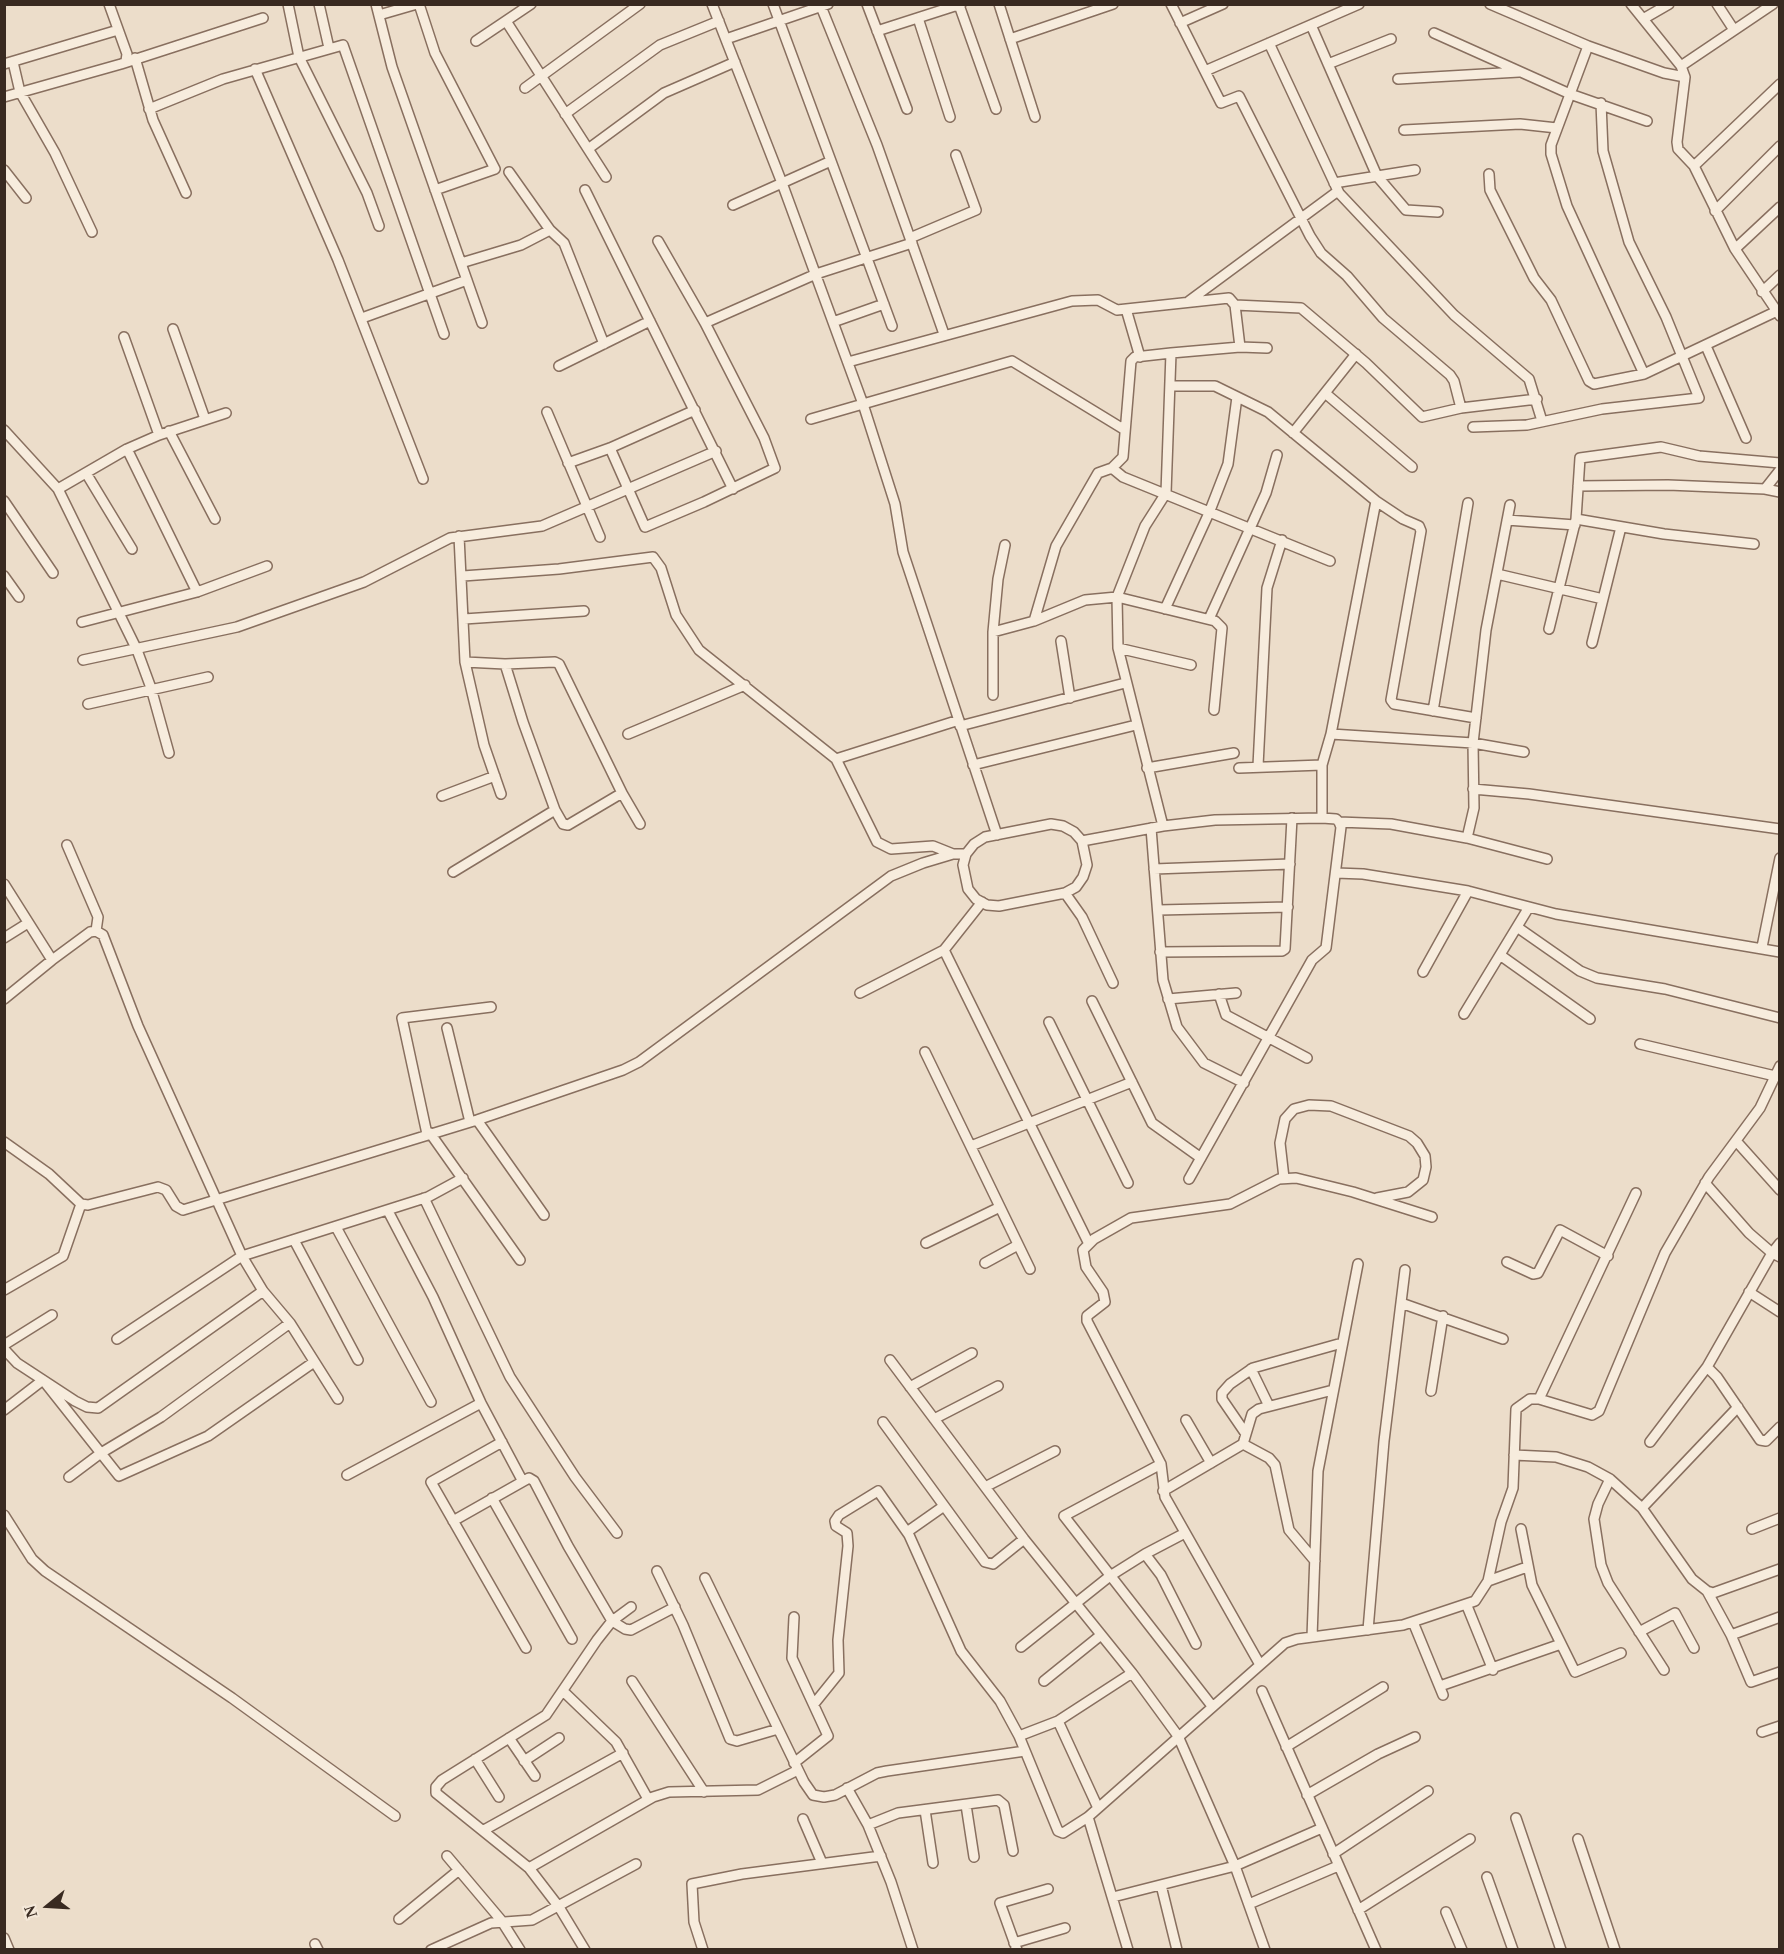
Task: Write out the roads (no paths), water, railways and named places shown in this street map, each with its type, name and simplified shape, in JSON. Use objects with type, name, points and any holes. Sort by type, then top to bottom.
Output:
[{"type":"street","points":[[109,4],[149,109],[186,193]]},
{"type":"street","points":[[288,4],[298,57],[366,193],[379,226]]},
{"type":"street","points":[[318,4],[329,48]]},
{"type":"street","points":[[376,4],[392,67],[482,323]]},
{"type":"street","points":[[378,15],[418,4],[435,53],[495,169],[435,190]]},
{"type":"street","points":[[476,41],[531,4]]},
{"type":"street","points":[[525,88],[640,4]]},
{"type":"street","points":[[712,4],[782,183],[863,404],[895,504],[903,552],[997,835]]},
{"type":"street","points":[[773,4],[892,327]]},
{"type":"street","points":[[867,4],[907,109]]},
{"type":"street","points":[[999,4],[1035,117]]},
{"type":"street","points":[[1010,39],[1113,4]]},
{"type":"street","points":[[1171,4],[1221,103],[1239,96],[1321,253],[1347,276],[1383,318],[1450,375],[1454,381],[1461,408]]},
{"type":"street","points":[[1180,23],[1223,4]]},
{"type":"street","points":[[1205,71],[1359,4]]},
{"type":"street","points":[[1490,4],[1588,46],[1664,73],[1685,77]]},
{"type":"street","points":[[1489,174],[1490,189],[1534,278],[1551,300],[1589,381],[1594,384],[1644,374],[1777,314],[1735,249],[1694,166],[1678,149],[1685,77],[1681,66],[1631,4]]},
{"type":"street","points":[[1643,20],[1669,4]]},
{"type":"street","points":[[1717,4],[1734,30]]},
{"type":"street","points":[[1681,66],[1773,4]]},
{"type":"street","points":[[726,39],[823,5],[944,334]]},
{"type":"street","points":[[877,31],[960,5],[996,109]]},
{"type":"street","points":[[4,97],[263,18]]},
{"type":"street","points":[[918,18],[950,117]]},
{"type":"street","points":[[506,21],[606,177]]},
{"type":"street","points":[[565,114],[653,49],[719,21]]},
{"type":"street","points":[[1311,25],[1377,176],[1406,210],[1438,212]]},
{"type":"street","points":[[92,232],[55,153],[20,92],[9,63],[118,30]]},
{"type":"street","points":[[1434,33],[1570,94],[1647,121]]},
{"type":"street","points":[[1328,64],[1391,39]]},
{"type":"street","points":[[1269,43],[1336,187],[1454,315],[1529,380],[1537,399],[1542,421]]},
{"type":"street","points":[[149,109],[255,69],[343,45],[444,334]]},
{"type":"street","points":[[1588,46],[1557,128],[1551,154],[1567,206],[1644,374]]},
{"type":"street","points":[[588,149],[664,93],[735,62]]},
{"type":"street","points":[[255,69],[362,318],[423,478]]},
{"type":"street","points":[[1398,79],[1521,72]]},
{"type":"street","points":[[1694,166],[1779,84]]},
{"type":"street","points":[[1473,427],[1527,425],[1602,409],[1698,399],[1683,357],[1629,242],[1603,151],[1601,103]]},
{"type":"street","points":[[1404,130],[1520,124],[1557,128]]},
{"type":"street","points":[[1715,211],[1779,146]]},
{"type":"street","points":[[705,323],[816,274],[911,240],[976,210],[956,154]]},
{"type":"street","points":[[733,205],[831,161]]},
{"type":"street","points":[[4,170],[26,198]]},
{"type":"street","points":[[1187,302],[1301,217],[1336,187],[1377,176],[1415,170]]},
{"type":"street","points":[[509,172],[550,230],[564,243],[604,344]]},
{"type":"street","points":[[585,190],[733,489]]},
{"type":"street","points":[[1735,249],[1779,207]]},
{"type":"street","points":[[461,263],[521,245],[550,230]]},
{"type":"street","points":[[610,448],[645,527],[775,468],[775,462],[705,323],[658,241]]},
{"type":"street","points":[[1762,292],[1779,275]]},
{"type":"street","points":[[362,318],[467,280]]},
{"type":"street","points":[[848,362],[1066,302],[1098,300],[1112,309],[1126,309],[1229,297],[1235,305],[1240,347]]},
{"type":"street","points":[[833,322],[884,304]]},
{"type":"street","points":[[1235,305],[1301,308],[1356,354],[1422,417],[1461,408],[1537,399]]},
{"type":"street","points":[[1126,309],[1140,357]]},
{"type":"street","points":[[559,366],[650,321]]},
{"type":"street","points":[[173,329],[205,420]]},
{"type":"street","points":[[124,337],[164,433],[215,519]]},
{"type":"street","points":[[1706,346],[1746,438]]},
{"type":"street","points":[[1034,621],[1056,546],[1098,473],[1112,468],[1123,457],[1129,366],[1135,357],[1240,347],[1267,348]]},
{"type":"street","points":[[1163,826],[1125,683],[1118,648],[1117,597],[1145,526],[1166,493],[1171,353]]},
{"type":"street","points":[[1293,433],[1356,354]]},
{"type":"street","points":[[811,419],[1012,362],[1125,430]]},
{"type":"street","points":[[1170,387],[1208,385],[1268,412],[1376,501],[1403,519],[1419,526],[1421,531],[1391,700],[1394,704],[1476,718]]},
{"type":"street","points":[[1325,393],[1412,467]]},
{"type":"street","points":[[1165,609],[1209,513],[1228,464],[1237,397]]},
{"type":"street","points":[[568,463],[610,448],[695,410]]},
{"type":"street","points":[[58,489],[127,449],[164,433],[226,412]]},
{"type":"street","points":[[547,412],[600,537]]},
{"type":"street","points":[[4,430],[58,489],[136,650],[151,688],[170,753]]},
{"type":"street","points":[[1549,629],[1576,522],[1580,458],[1661,447],[1699,456],[1779,463]]},
{"type":"street","points":[[127,449],[197,592]]},
{"type":"street","points":[[83,660],[237,627],[364,582],[450,538],[542,526],[716,451]]},
{"type":"street","points":[[1209,619],[1266,493],[1277,455]]},
{"type":"street","points":[[1112,468],[1123,477],[1330,561]]},
{"type":"street","points":[[1765,489],[1779,470]]},
{"type":"street","points":[[86,473],[132,549]]},
{"type":"street","points":[[1578,486],[1668,485],[1765,489],[1779,492]]},
{"type":"street","points":[[4,501],[53,573]]},
{"type":"street","points":[[1322,818],[1322,765],[1331,734],[1376,501]]},
{"type":"street","points":[[1433,711],[1468,502]]},
{"type":"street","points":[[1467,838],[1474,808],[1473,743],[1486,630],[1510,505]]},
{"type":"street","points":[[1507,520],[1576,522],[1754,544]]},
{"type":"street","points":[[1592,643],[1621,527]]},
{"type":"street","points":[[459,536],[463,576],[465,662],[484,745],[501,794]]},
{"type":"street","points":[[1258,766],[1267,588],[1282,540]]},
{"type":"street","points":[[993,695],[993,632],[998,579],[1005,545]]},
{"type":"street","points":[[463,576],[559,569],[653,556],[661,568],[676,615],[699,650],[836,759],[877,842],[891,849],[933,846],[953,854]]},
{"type":"street","points":[[82,622],[120,614],[197,592],[267,566]]},
{"type":"street","points":[[1497,574],[1603,599]]},
{"type":"street","points":[[4,576],[19,597]]},
{"type":"street","points":[[993,632],[1034,621],[1085,600],[1117,597],[1209,619],[1220,623],[1222,628],[1214,710]]},
{"type":"street","points":[[464,619],[584,611]]},
{"type":"street","points":[[1061,641],[1070,698]]},
{"type":"street","points":[[1118,648],[1191,665]]},
{"type":"street","points":[[465,662],[506,664],[555,662],[559,664],[622,793],[640,824]]},
{"type":"street","points":[[506,664],[523,722],[562,824],[568,825],[622,793]]},
{"type":"street","points":[[87,704],[208,677]]},
{"type":"street","points":[[836,759],[959,723],[1125,683]]},
{"type":"street","points":[[627,734],[745,685]]},
{"type":"street","points":[[973,765],[1136,725]]},
{"type":"street","points":[[1331,734],[1473,743],[1524,752]]},
{"type":"street","points":[[1147,768],[1234,753]]},
{"type":"street","points":[[1239,768],[1322,765]]},
{"type":"street","points":[[442,796],[495,776]]},
{"type":"street","points":[[1473,789],[1529,794],[1779,829]]},
{"type":"street","points":[[453,872],[555,810]]},
{"type":"street","points":[[1160,952],[1282,951],[1285,949],[1292,818]]},
{"type":"street","points":[[1082,841],[1150,828],[1215,820],[1322,818],[1336,819],[1339,822],[1391,824],[1467,838],[1547,859]]},
{"type":"street","points":[[1189,1179],[1312,960],[1326,948],[1336,873],[1339,822]]},
{"type":"street","points":[[1051,824],[1063,826],[1074,832],[1082,841],[1087,865],[1083,877],[1076,887],[1065,894],[999,906],[982,902],[968,890],[963,878],[963,866],[966,854],[985,837],[997,835],[1051,824]]},
{"type":"street","points":[[1150,828],[1159,910],[1160,952],[1168,999],[1177,1027],[1204,1063],[1244,1083]]},
{"type":"street","points":[[67,845],[98,917],[96,931]]},
{"type":"street","points":[[4,1142],[50,1174],[81,1204],[88,1205],[158,1186],[166,1190],[176,1206],[183,1210],[473,1121],[623,1070],[639,1062],[891,876],[923,862],[953,854],[966,854]]},
{"type":"street","points":[[1762,947],[1779,858]]},
{"type":"street","points":[[1154,869],[1290,864]]},
{"type":"street","points":[[1336,873],[1363,874],[1468,891],[1570,917],[1762,947],[1779,952]]},
{"type":"street","points":[[4,884],[52,960]]},
{"type":"street","points":[[1423,972],[1468,891]]},
{"type":"street","points":[[1065,894],[1082,917],[1113,983]]},
{"type":"street","points":[[860,993],[944,950],[982,902]]},
{"type":"street","points":[[1159,910],[1288,907]]},
{"type":"street","points":[[1464,1014],[1528,907]]},
{"type":"street","points":[[4,938],[28,923]]},
{"type":"street","points":[[1517,927],[1580,970],[1597,978],[1665,989],[1779,1018]]},
{"type":"street","points":[[4,999],[90,932],[96,931],[103,935],[138,1026],[242,1256],[263,1291],[290,1323],[338,1399]]},
{"type":"street","points":[[944,950],[1089,1244]]},
{"type":"street","points":[[1500,955],[1590,1018]]},
{"type":"street","points":[[1168,999],[1236,993]]},
{"type":"street","points":[[1219,994],[1226,1015],[1306,1058]]},
{"type":"street","points":[[1092,1001],[1152,1123],[1201,1158]]},
{"type":"street","points":[[491,1007],[402,1018],[429,1134],[463,1178],[520,1260]]},
{"type":"street","points":[[1049,1022],[1128,1183]]},
{"type":"street","points":[[447,1028],[473,1121],[544,1215]]},
{"type":"street","points":[[814,1704],[839,1673],[838,1640],[849,1546],[848,1533],[836,1526],[837,1517],[878,1491],[907,1532],[961,1650],[999,1701],[1025,1751],[1059,1831],[1064,1833],[1088,1817],[1285,1642],[1413,1622],[1467,1606],[1475,1601],[1488,1581],[1501,1522],[1513,1488],[1516,1409],[1530,1399],[1539,1399],[1592,1415],[1599,1411],[1665,1253],[1705,1183],[1760,1108],[1777,1071],[1640,1044]]},
{"type":"street","points":[[925,1052],[1030,1269]]},
{"type":"street","points":[[971,1146],[1132,1082]]},
{"type":"street","points":[[1284,1178],[1280,1143],[1285,1119],[1294,1109],[1309,1105],[1331,1106],[1408,1136],[1417,1143],[1425,1156],[1426,1167],[1423,1180],[1408,1192],[1375,1199]]},
{"type":"street","points":[[1737,1142],[1779,1190]]},
{"type":"street","points":[[117,1340],[242,1256],[388,1211],[424,1198],[463,1178]]},
{"type":"street","points":[[1259,1663],[1163,1491],[1161,1464],[1088,1321],[1087,1316],[1105,1302],[1103,1292],[1084,1260],[1083,1250],[1131,1218],[1230,1204],[1258,1187],[1284,1178],[1296,1178],[1432,1217]]},
{"type":"street","points":[[1705,1183],[1775,1255]]},
{"type":"street","points":[[1539,1399],[1636,1193]]},
{"type":"street","points":[[424,1198],[510,1377],[575,1477],[618,1533]]},
{"type":"street","points":[[4,1290],[63,1256],[81,1204]]},
{"type":"street","points":[[926,1243],[1000,1207]]},
{"type":"street","points":[[388,1211],[433,1297],[481,1403],[522,1480]]},
{"type":"street","points":[[336,1227],[431,1402]]},
{"type":"street","points":[[1507,1262],[1533,1274],[1538,1273],[1560,1230],[1608,1256]]},
{"type":"street","points":[[294,1240],[358,1360]]},
{"type":"street","points":[[1650,1442],[1707,1367],[1749,1292],[1775,1255],[1779,1243]]},
{"type":"street","points":[[985,1263],[1018,1245]]},
{"type":"street","points":[[1312,1637],[1318,1471],[1358,1264]]},
{"type":"street","points":[[1368,1630],[1384,1441],[1405,1270]]},
{"type":"street","points":[[52,1315],[4,1347],[17,1364],[75,1401],[87,1407],[98,1408],[263,1291]]},
{"type":"street","points":[[1749,1292],[1779,1312]]},
{"type":"street","points":[[1401,1303],[1503,1339]]},
{"type":"street","points":[[1431,1390],[1443,1316]]},
{"type":"street","points":[[69,1477],[101,1453],[161,1417],[290,1323]]},
{"type":"street","points":[[1315,1561],[1289,1530],[1275,1465],[1245,1439],[1222,1399],[1222,1393],[1251,1369],[1293,1355],[1342,1343]]},
{"type":"street","points":[[910,1387],[972,1353]]},
{"type":"street","points":[[890,1360],[1024,1539],[1132,1673],[1178,1736],[1235,1866],[1265,1950]]},
{"type":"street","points":[[43,1380],[119,1476],[208,1436],[314,1362]]},
{"type":"street","points":[[1707,1367],[1718,1377],[1763,1442],[1779,1427]]},
{"type":"street","points":[[1251,1369],[1269,1406]]},
{"type":"street","points":[[4,1410],[43,1380]]},
{"type":"street","points":[[934,1419],[998,1386]]},
{"type":"street","points":[[1163,1491],[1211,1463],[1245,1439],[1252,1414],[1269,1406],[1333,1390]]},
{"type":"street","points":[[347,1475],[481,1403]]},
{"type":"street","points":[[1642,1508],[1738,1407]]},
{"type":"street","points":[[1186,1420],[1211,1463]]},
{"type":"street","points":[[883,1422],[988,1565],[1024,1539]]},
{"type":"street","points":[[502,1442],[431,1482],[526,1648]]},
{"type":"street","points":[[985,1486],[1055,1451]]},
{"type":"street","points":[[1514,1455],[1556,1457],[1588,1467],[1610,1479],[1642,1508],[1692,1579],[1707,1591],[1713,1593],[1779,1569]]},
{"type":"street","points":[[1161,1464],[1064,1516],[1212,1706]]},
{"type":"street","points":[[453,1521],[529,1478],[534,1480],[568,1546],[612,1621],[631,1630],[675,1607]]},
{"type":"street","points":[[1610,1479],[1598,1504],[1594,1519],[1595,1539],[1608,1583],[1664,1670]]},
{"type":"street","points":[[492,1498],[572,1639]]},
{"type":"street","points":[[907,1532],[944,1506]]},
{"type":"street","points":[[4,1515],[32,1559],[45,1571],[232,1698],[395,1816]]},
{"type":"street","points":[[1752,1529],[1779,1518]]},
{"type":"street","points":[[1521,1530],[1532,1585],[1575,1672],[1621,1653]]},
{"type":"street","points":[[1021,1647],[1077,1605],[1110,1576],[1185,1533]]},
{"type":"street","points":[[1145,1554],[1161,1575],[1196,1644]]},
{"type":"street","points":[[1488,1581],[1527,1567]]},
{"type":"street","points":[[657,1571],[675,1607],[730,1739],[737,1741],[778,1729]]},
{"type":"street","points":[[705,1578],[796,1766],[813,1795],[824,1797],[887,1770],[1025,1751]]},
{"type":"street","points":[[1707,1591],[1731,1635],[1750,1682],[1779,1672]]},
{"type":"street","points":[[1467,1606],[1493,1670]]},
{"type":"street","points":[[585,1950],[559,1907],[529,1868],[436,1793],[436,1787],[442,1780],[546,1715],[564,1692],[597,1640],[612,1621],[631,1607]]},
{"type":"street","points":[[1639,1632],[1675,1613],[1694,1648]]},
{"type":"street","points":[[529,1868],[648,1800],[669,1792],[758,1790],[796,1766],[828,1736],[792,1658],[794,1617]]},
{"type":"street","points":[[1731,1635],[1779,1617]]},
{"type":"street","points":[[1413,1622],[1442,1691],[1561,1644]]},
{"type":"street","points":[[1044,1681],[1101,1635]]},
{"type":"street","points":[[1018,1736],[1058,1721],[1132,1673]]},
{"type":"street","points":[[632,1681],[704,1792]]},
{"type":"street","points":[[1286,1747],[1383,1687]]},
{"type":"street","points":[[1262,1691],[1376,1950]]},
{"type":"street","points":[[564,1692],[616,1742],[648,1800]]},
{"type":"street","points":[[1058,1721],[1098,1808]]},
{"type":"street","points":[[1762,1732],[1779,1726]]},
{"type":"street","points":[[1307,1795],[1378,1754],[1415,1737]]},
{"type":"street","points":[[509,1738],[535,1776]]},
{"type":"street","points":[[524,1761],[559,1738]]},
{"type":"street","points":[[484,1830],[623,1753]]},
{"type":"street","points":[[475,1759],[499,1797]]},
{"type":"street","points":[[847,1788],[868,1825],[881,1856],[913,1950]]},
{"type":"street","points":[[1333,1854],[1428,1791]]},
{"type":"street","points":[[868,1825],[898,1813],[1001,1801],[1013,1851]]},
{"type":"street","points":[[966,1805],[974,1857]]},
{"type":"street","points":[[925,1810],[933,1863]]},
{"type":"street","points":[[1088,1817],[1128,1950]]},
{"type":"street","points":[[1516,1818],[1561,1950]]},
{"type":"street","points":[[803,1819],[822,1863]]},
{"type":"street","points":[[1113,1897],[1235,1866],[1322,1828]]},
{"type":"street","points":[[1358,1910],[1470,1839]]},
{"type":"street","points":[[1578,1839],[1615,1950]]},
{"type":"street","points":[[447,1856],[501,1920],[520,1950]]},
{"type":"street","points":[[703,1950],[694,1922],[692,1884],[742,1874],[881,1856]]},
{"type":"street","points":[[431,1950],[501,1920],[532,1920],[636,1863]]},
{"type":"street","points":[[1249,1904],[1338,1866]]},
{"type":"street","points":[[399,1919],[459,1870]]},
{"type":"street","points":[[1487,1877],[1513,1950]]},
{"type":"street","points":[[1161,1885],[1178,1950]]},
{"type":"street","points":[[1048,1889],[1000,1903],[1015,1946],[1065,1928]]},
{"type":"street","points":[[1446,1912],[1462,1950]]},
{"type":"street","points":[[4,1938],[9,1950]]}]
